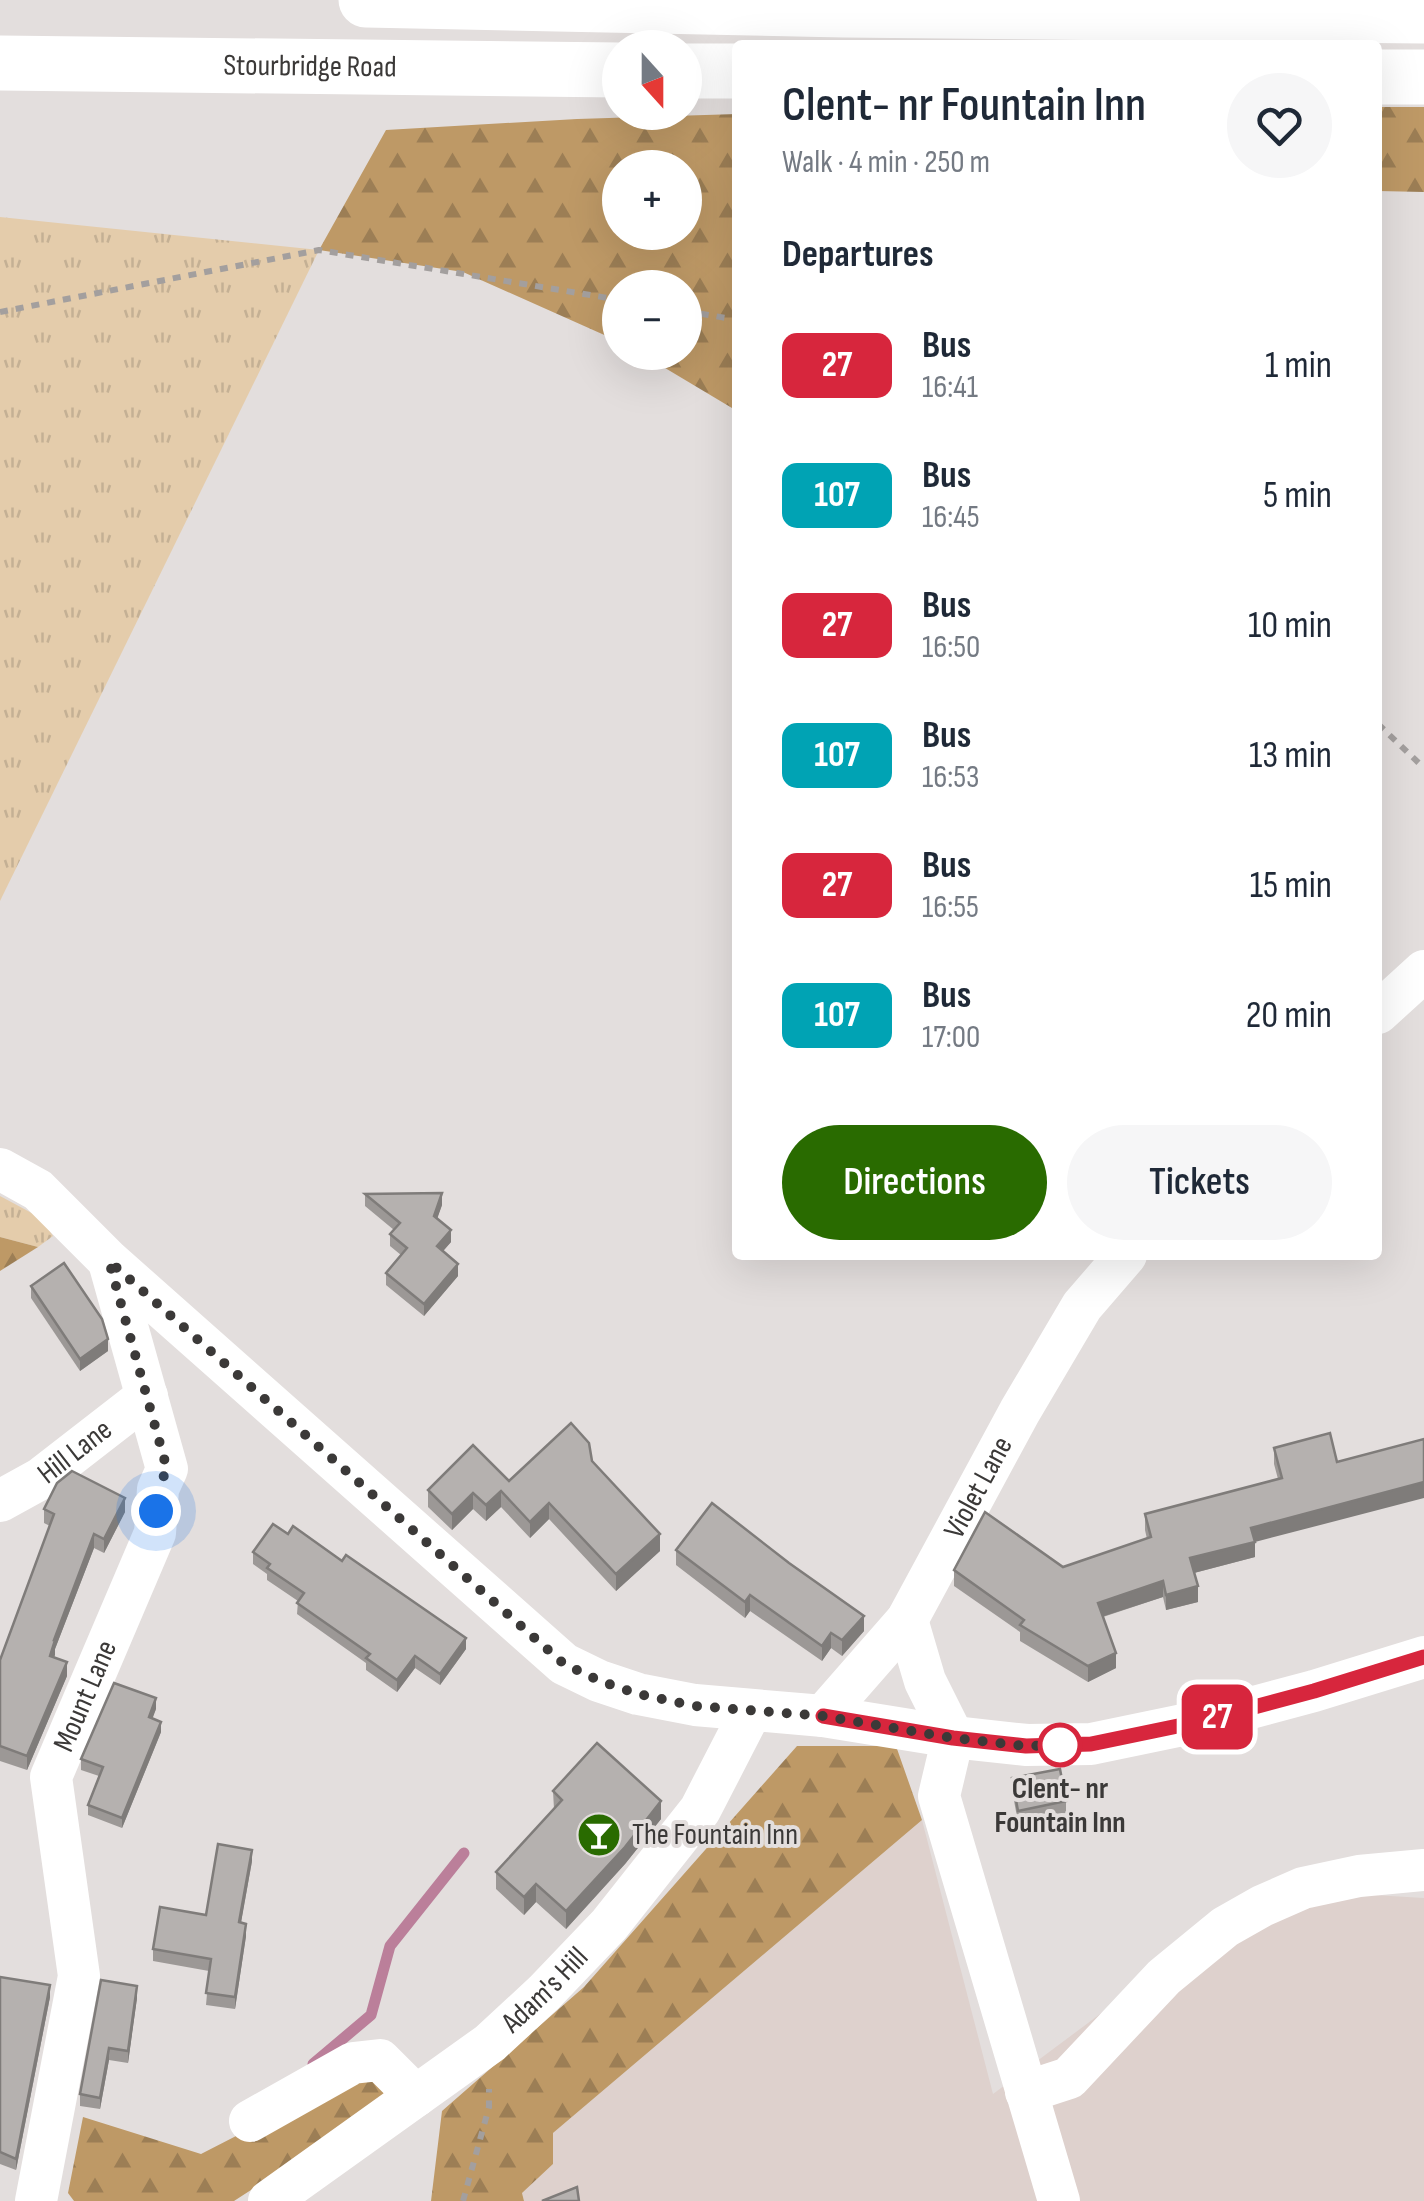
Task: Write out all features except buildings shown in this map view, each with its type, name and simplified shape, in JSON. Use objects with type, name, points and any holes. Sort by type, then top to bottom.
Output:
[{"type":"highway","points":[[366,0],[1424,16]]},
{"type":"highway","name":"Stourbridge Road","points":[[0,63],[602,70]]},
{"type":"highway","points":[[702,71],[732,72]]},
{"type":"highway","points":[[1382,76],[1424,77]]},
{"type":"street","points":[[1382,1009],[1424,971]]},
{"type":"street","points":[[0,1169],[38,1190],[109,1261],[564,1664],[600,1681],[695,1706],[823,1716],[1026,1746],[1091,1744],[1202,1721],[1424,1657]]},
{"type":"street","name":"Violet Lane","points":[[823,1716],[908,1620],[1073,1321],[1122,1260]]},
{"type":"street","name":"Mount Lane","points":[[36,2201],[79,1976],[51,1777],[154,1533],[158,1489],[167,1469],[109,1261]]},
{"type":"street","name":"Hill Lane","points":[[0,1502],[40,1479],[147,1396]]},
{"type":"street","points":[[908,1620],[925,1681],[953,1738],[939,1796],[1059,2201]]},
{"type":"street","name":"Adam's Hill","points":[[269,2201],[490,2043],[544,1993],[609,1924],[700,1810],[751,1711]]},
{"type":"street","points":[[1026,2092],[1069,2078],[1164,1976],[1225,1927],[1262,1906],[1303,1888],[1359,1876],[1424,1870]]},
{"type":"street","points":[[250,2121],[353,2063],[380,2060],[416,2096]]},
{"type":"path","points":[[0,312],[319,250],[602,297]]},
{"type":"path","points":[[702,314],[732,319]]},
{"type":"path","points":[[1382,728],[1424,768]]},
{"type":"path","points":[[463,2201],[489,2107],[490,2043]]},
{"type":"shaded area","points":[[922,1820],[993,2094],[1258,1896],[1306,1891],[1424,1898],[1424,2201],[524,2201],[522,2193],[553,2164],[553,2133]]},
{"type":"green space","points":[[1382,107],[1424,107],[1424,192],[1382,191]]},
{"type":"green space","points":[[732,114],[732,408],[668,370],[702,370],[702,270],[602,270],[602,334],[463,272],[319,250],[386,130],[602,118],[602,130],[702,130],[702,115]]},
{"type":"green space","points":[[0,217],[319,250],[0,901]]},
{"type":"green space","points":[[0,1196],[41,1218],[53,1236],[38,1247],[0,1237]]},
{"type":"green space","points":[[0,1237],[38,1247],[0,1271]]},
{"type":"green space","points":[[797,1746],[896,1746],[922,1820],[553,2133],[553,2164],[522,2193],[524,2201],[431,2201],[442,2111],[584,1987]]},
{"type":"green space","points":[[365,2070],[390,2100],[234,2201],[74,2201],[68,2193],[83,2117],[201,2154]]},
{"type":"waterway","points":[[313,2064],[371,2015],[390,1946],[464,1853]]},
{"type":"bus line","name":"27","points":[[823,1716],[1026,1746],[1091,1744],[1202,1721],[1424,1657]]},
{"type":"place","name":"Clent- nr Fountain Inn","points":[[1060,1745]]},
{"type":"place","name":"The Fountain Inn","points":[[599,1835]]},
{"type":"route","points":[[156,1511],[158,1489],[167,1469],[109,1261],[564,1664],[638,1694],[695,1706],[823,1716],[1026,1746],[1060,1745]]}]
